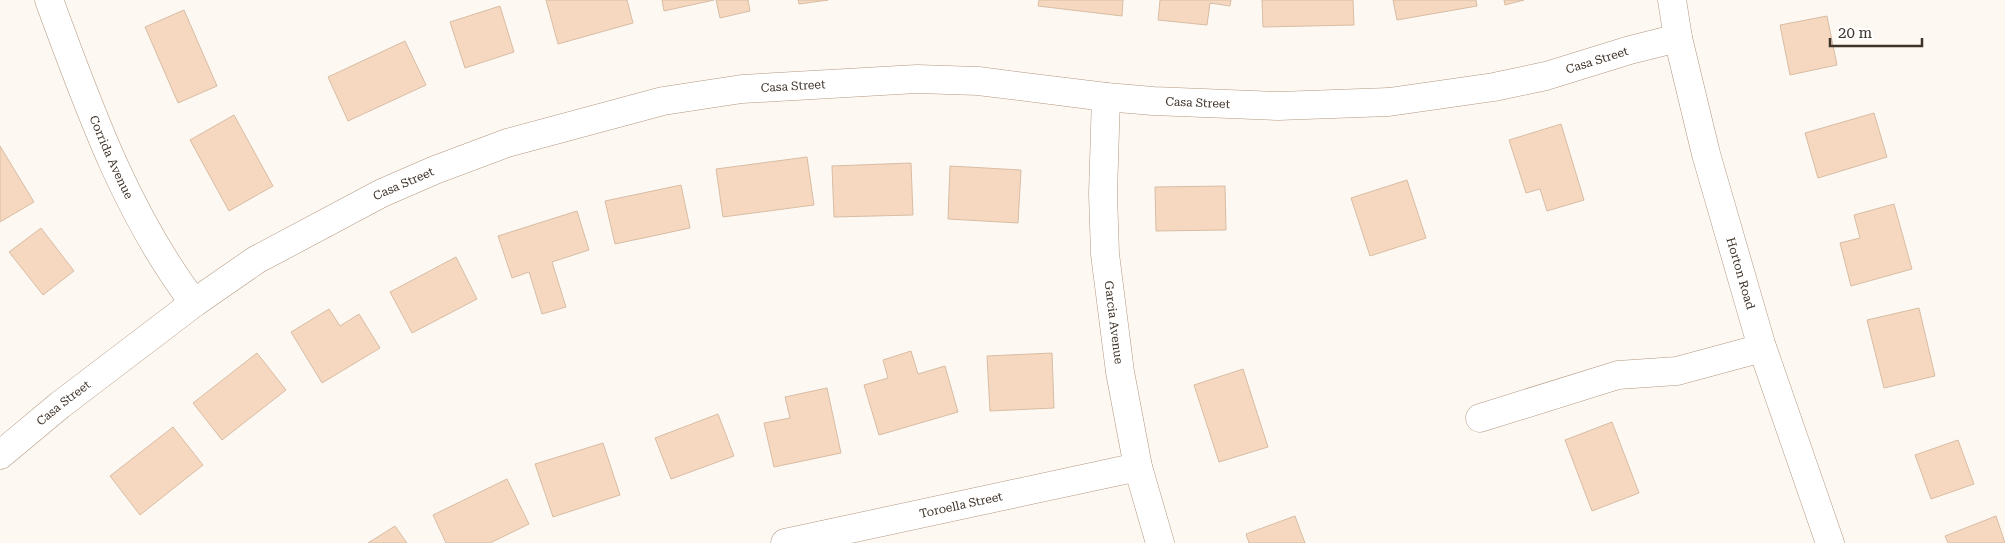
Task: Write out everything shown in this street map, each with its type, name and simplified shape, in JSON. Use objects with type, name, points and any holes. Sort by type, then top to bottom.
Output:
[{"type":"street","name":"Corrida Avenue","points":[[49,0],[101,138],[136,210],[173,275],[194,302]]},
{"type":"street","name":"Horton Road","points":[[1672,0],[1678,38],[1706,154],[1762,348],[1830,543]]},
{"type":"street","name":"Casa Street","points":[[0,456],[60,405],[194,302],[256,260],[382,193],[435,170],[507,143],[662,101],[742,89],[917,79],[978,81],[1106,97],[1278,106],[1389,102],[1494,87],[1546,76],[1630,50],[1678,38]]},
{"type":"street","name":"Garcia Avenue","points":[[1106,97],[1103,194],[1105,254],[1120,372],[1138,467],[1160,543]]},
{"type":"street","points":[[1480,418],[1618,375],[1677,371],[1762,348]]},
{"type":"street","name":"Toroella Street","points":[[785,543],[1138,467]]},
{"type":"building","points":[[546,0],[627,0],[633,23],[558,44]]},
{"type":"building","points":[[662,0],[714,0],[664,11]]},
{"type":"building","points":[[716,0],[748,0],[750,11],[720,18]]},
{"type":"building","points":[[798,0],[828,0],[799,4]]},
{"type":"building","points":[[1039,0],[1123,0],[1122,16],[1038,6]]},
{"type":"building","points":[[1160,0],[1231,0],[1230,6],[1210,3],[1207,25],[1158,20]]},
{"type":"building","points":[[1262,0],[1353,0],[1354,25],[1263,27]]},
{"type":"building","points":[[1393,0],[1476,0],[1477,6],[1397,20]]},
{"type":"building","points":[[1504,0],[1524,0],[1505,5]]},
{"type":"building","points":[[500,6],[514,52],[465,68],[450,22]]},
{"type":"building","points":[[184,10],[217,86],[178,103],[145,27]]},
{"type":"building","points":[[1827,16],[1837,65],[1790,75],[1780,25]]},
{"type":"building","points":[[405,41],[426,85],[348,121],[328,77]]},
{"type":"building","points":[[1874,113],[1887,157],[1818,178],[1805,133]]},
{"type":"building","points":[[234,115],[273,186],[229,211],[190,140]]},
{"type":"building","points":[[1561,124],[1584,200],[1547,211],[1540,189],[1526,193],[1509,140]]},
{"type":"building","points":[[0,146],[34,202],[0,222]]},
{"type":"building","points":[[807,157],[814,205],[723,217],[716,169]]},
{"type":"building","points":[[911,163],[913,215],[834,217],[832,166]]},
{"type":"building","points":[[950,166],[1021,170],[1018,223],[948,219]]},
{"type":"building","points":[[1407,180],[1426,238],[1370,256],[1351,198]]},
{"type":"building","points":[[681,185],[690,228],[615,244],[605,201]]},
{"type":"building","points":[[1225,186],[1226,230],[1156,231],[1155,187]]},
{"type":"building","points":[[1894,204],[1912,269],[1851,286],[1840,243],[1860,238],[1854,215]]},
{"type":"building","points":[[577,211],[589,250],[552,262],[566,307],[542,314],[529,272],[512,278],[498,236]]},
{"type":"building","points":[[41,228],[74,271],[43,295],[9,252]]},
{"type":"building","points":[[456,257],[477,299],[412,333],[390,292]]},
{"type":"building","points":[[1919,308],[1935,376],[1884,388],[1867,320]]},
{"type":"building","points":[[329,309],[340,326],[359,314],[380,348],[322,383],[291,332]]},
{"type":"building","points":[[911,351],[918,374],[945,366],[958,412],[879,435],[864,385],[888,378],[883,360]]},
{"type":"building","points":[[257,353],[286,390],[222,440],[193,403]]},
{"type":"building","points":[[1052,353],[1054,408],[990,411],[987,356]]},
{"type":"building","points":[[1243,369],[1268,447],[1219,462],[1194,385]]},
{"type":"building","points":[[827,388],[841,453],[774,467],[764,423],[790,418],[785,397]]},
{"type":"building","points":[[718,414],[734,456],[671,479],[655,438]]},
{"type":"building","points":[[1612,422],[1639,493],[1592,511],[1565,440]]},
{"type":"building","points":[[173,427],[203,465],[140,515],[110,476]]},
{"type":"building","points":[[1958,440],[1974,484],[1931,499],[1915,455]]},
{"type":"building","points":[[603,443],[620,495],[553,517],[535,464]]},
{"type":"building","points":[[507,479],[529,524],[490,543],[446,543],[433,515]]},
{"type":"building","points":[[1295,516],[1305,543],[1249,543],[1246,534]]},
{"type":"building","points":[[1996,516],[2005,543],[1948,543],[1945,536]]},
{"type":"building","points":[[395,526],[407,543],[368,543]]}]
